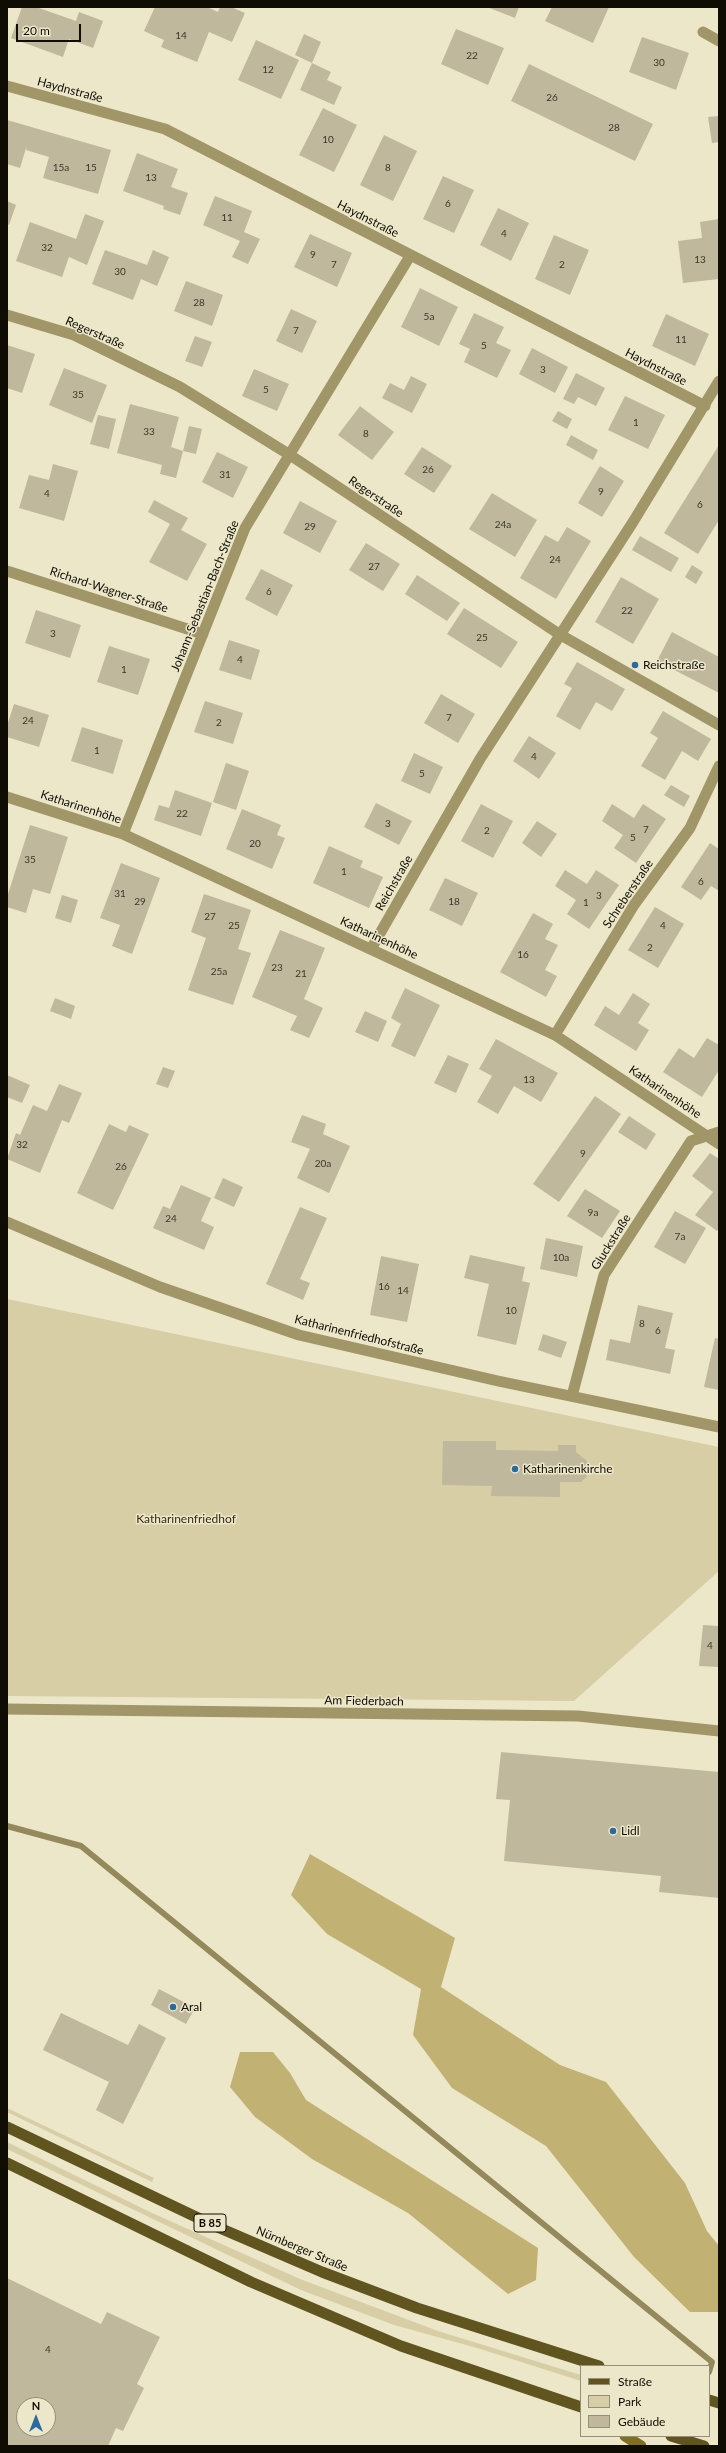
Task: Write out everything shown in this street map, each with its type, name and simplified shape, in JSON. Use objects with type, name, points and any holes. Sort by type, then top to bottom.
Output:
[{"type":"main road","name":"Nürnberger Straße","points":[[7,2127],[215,2226],[322,2272],[417,2308],[596,2365]]},
{"type":"main road","points":[[7,2163],[251,2282],[401,2346],[578,2407]]},
{"type":"main road","points":[[627,2437],[641,2446]]},
{"type":"main road","points":[[674,2437],[704,2446]]},
{"type":"street","points":[[704,32],[719,41]]},
{"type":"street","name":"Haydnstraße","points":[[7,86],[165,129],[705,406]]},
{"type":"street","name":"Johann-Sebastian-Bach-Straße","points":[[123,834],[246,528],[410,256]]},
{"type":"street","name":"Regerstraße","points":[[7,315],[74,335],[180,387],[290,455],[559,634],[719,725]]},
{"type":"street","name":"Reichstraße","points":[[371,949],[480,759],[559,634],[633,522],[719,381]]},
{"type":"street","name":"Richard-Wagner-Straße","points":[[7,571],[203,634]]},
{"type":"street","name":"Schreberstraße","points":[[555,1034],[634,905],[690,828],[719,766]]},
{"type":"street","name":"Katharinenhöhe","points":[[7,797],[123,834],[555,1034],[719,1144]]},
{"type":"street","name":"Gluckstraße","points":[[572,1396],[604,1275],[691,1141],[708,1137],[719,1132]]},
{"type":"street","name":"Katharinenfriedhofstraße","points":[[7,1222],[160,1287],[299,1335],[719,1427]]},
{"type":"street","name":"Am Fiederbach","points":[[7,1709],[578,1716],[719,1731]]},
{"type":"green space","name":"Katharinenfriedhof","points":[[7,1299],[719,1447],[719,1571],[574,1701],[7,1696]]},
{"type":"green space","points":[[7,2108],[154,2178],[152,2182],[7,2112]]},
{"type":"green space","points":[[7,2142],[152,2213],[300,2279],[438,2331],[580,2375],[580,2381],[477,2348],[394,2325],[301,2290],[7,2149]]},
{"type":"shaded area","points":[[310,1854],[455,1938],[441,1987],[560,2065],[606,2082],[685,2183],[707,2231],[719,2246],[719,2312],[690,2312],[634,2257],[546,2146],[452,2088],[413,2035],[421,1989],[327,1934],[291,1895]]},
{"type":"shaded area","points":[[240,2052],[273,2052],[290,2073],[306,2100],[538,2248],[536,2280],[508,2294],[408,2213],[312,2159],[255,2117],[230,2087]]},
{"type":"building","points":[[22,7],[36,7],[76,21],[79,12],[103,21],[93,48],[69,39],[63,57],[11,38]]},
{"type":"building","points":[[155,7],[207,7],[218,12],[220,7],[231,7],[245,13],[232,42],[209,32],[197,62],[161,47],[164,40],[144,31]]},
{"type":"building","points":[[487,7],[519,7],[515,18]]},
{"type":"building","points":[[552,7],[609,7],[593,43],[545,21]]},
{"type":"building","points":[[456,29],[504,48],[488,85],[441,64]]},
{"type":"building","points":[[304,34],[321,42],[312,63],[295,55]]},
{"type":"building","points":[[642,37],[689,53],[676,90],[629,72]]},
{"type":"building","points":[[256,40],[299,60],[281,99],[238,80]]},
{"type":"building","points":[[312,63],[331,72],[327,80],[342,87],[334,105],[300,90]]},
{"type":"building","points":[[529,64],[653,124],[635,161],[511,101]]},
{"type":"building","points":[[323,108],[357,125],[334,172],[299,155]]},
{"type":"building","points":[[719,116],[719,142],[712,143],[708,117]]},
{"type":"building","points":[[7,120],[111,150],[98,194],[43,178],[49,157],[26,150],[27,145],[20,168],[7,164]]},
{"type":"building","points":[[384,135],[417,151],[393,201],[360,185]]},
{"type":"building","points":[[137,153],[178,169],[171,187],[188,193],[180,215],[163,209],[164,206],[123,191]]},
{"type":"building","points":[[443,176],[474,190],[454,233],[423,219]]},
{"type":"building","points":[[215,196],[252,211],[244,232],[260,239],[248,264],[232,257],[240,241],[203,225]]},
{"type":"building","points":[[7,201],[16,205],[9,225],[7,224]]},
{"type":"building","points":[[498,208],[529,223],[511,261],[480,245]]},
{"type":"building","points":[[85,214],[104,221],[87,265],[69,257],[62,277],[16,261],[30,222],[76,239]]},
{"type":"building","points":[[719,219],[719,279],[683,283],[678,241],[702,238],[700,222]]},
{"type":"building","points":[[310,234],[352,253],[337,287],[294,267]]},
{"type":"building","points":[[554,235],[589,250],[570,295],[535,279]]},
{"type":"building","points":[[105,250],[147,265],[153,250],[169,257],[157,286],[141,279],[133,300],[92,284]]},
{"type":"building","points":[[186,281],[223,295],[212,326],[174,311]]},
{"type":"building","points":[[420,288],[458,307],[439,346],[401,327]]},
{"type":"building","points":[[291,309],[317,321],[302,353],[276,341]]},
{"type":"building","points":[[474,313],[504,327],[496,343],[511,350],[497,378],[464,362],[470,349],[459,344]]},
{"type":"building","points":[[666,314],[709,334],[695,366],[652,346]]},
{"type":"building","points":[[195,336],[212,342],[202,367],[185,361]]},
{"type":"building","points":[[7,345],[35,354],[22,393],[7,388]]},
{"type":"building","points":[[532,348],[568,367],[555,393],[519,374]]},
{"type":"building","points":[[64,368],[107,385],[92,423],[49,405]]},
{"type":"building","points":[[254,369],[289,384],[277,411],[242,396]]},
{"type":"building","points":[[576,373],[605,388],[596,406],[578,397],[574,404],[563,399]]},
{"type":"building","points":[[411,376],[427,384],[412,413],[382,398],[390,383],[404,390]]},
{"type":"building","points":[[625,396],[665,415],[648,449],[608,430]]},
{"type":"building","points":[[130,404],[179,417],[171,447],[183,451],[176,478],[160,474],[162,465],[117,453]]},
{"type":"building","points":[[360,406],[394,432],[372,460],[338,435]]},
{"type":"building","points":[[558,411],[572,419],[567,429],[552,421]]},
{"type":"building","points":[[98,415],[116,419],[109,449],[90,444]]},
{"type":"building","points":[[189,426],[202,429],[196,454],[183,451]]},
{"type":"building","points":[[571,435],[598,450],[593,460],[566,445]]},
{"type":"building","points":[[719,445],[719,520],[698,554],[664,533]]},
{"type":"building","points":[[422,447],[452,466],[434,493],[404,474]]},
{"type":"building","points":[[217,452],[248,467],[233,498],[202,482]]},
{"type":"building","points":[[53,464],[78,471],[64,521],[19,508],[29,475],[49,480]]},
{"type":"building","points":[[600,466],[624,481],[602,517],[578,503]]},
{"type":"building","points":[[492,493],[537,520],[515,557],[469,529]]},
{"type":"building","points":[[154,500],[188,518],[181,530],[207,544],[187,581],[149,562],[170,524],[148,512]]},
{"type":"building","points":[[300,501],[337,521],[320,553],[283,533]]},
{"type":"building","points":[[567,527],[591,541],[556,599],[520,578],[545,535],[558,542]]},
{"type":"building","points":[[640,536],[679,558],[671,572],[632,550]]},
{"type":"building","points":[[366,543],[400,564],[383,591],[349,570]]},
{"type":"building","points":[[692,565],[703,572],[696,584],[685,577]]},
{"type":"building","points":[[261,569],[293,585],[277,616],[245,599]]},
{"type":"building","points":[[417,575],[460,603],[447,621],[405,594]]},
{"type":"building","points":[[621,577],[659,599],[633,644],[595,622]]},
{"type":"building","points":[[464,608],[518,642],[501,668],[447,634]]},
{"type":"building","points":[[36,610],[81,625],[70,658],[25,643]]},
{"type":"building","points":[[672,632],[719,657],[719,693],[657,661]]},
{"type":"building","points":[[229,640],[260,650],[251,680],[219,670]]},
{"type":"building","points":[[109,646],[150,659],[138,695],[97,682]]},
{"type":"building","points":[[577,662],[625,689],[612,711],[596,702],[580,730],[556,716],[572,688],[564,684]]},
{"type":"building","points":[[441,694],[475,714],[458,743],[424,723]]},
{"type":"building","points":[[205,701],[243,713],[233,744],[194,732]]},
{"type":"building","points":[[14,704],[49,715],[39,747],[7,737],[7,726]]},
{"type":"building","points":[[663,711],[711,739],[698,761],[682,751],[665,780],[641,766],[658,738],[650,733]]},
{"type":"building","points":[[82,727],[123,740],[113,774],[71,761]]},
{"type":"building","points":[[529,736],[556,753],[539,779],[513,761]]},
{"type":"building","points":[[414,753],[443,767],[430,794],[401,781]]},
{"type":"building","points":[[226,763],[249,771],[236,810],[213,802]]},
{"type":"building","points":[[671,785],[690,796],[684,807],[664,795]]},
{"type":"building","points":[[175,790],[212,803],[201,836],[154,820],[159,805],[169,808]]},
{"type":"building","points":[[376,803],[412,821],[399,845],[364,827]]},
{"type":"building","points":[[481,804],[513,821],[493,858],[461,841]]},
{"type":"building","points":[[612,804],[634,818],[643,804],[666,819],[636,863],[614,848],[623,835],[602,821]]},
{"type":"building","points":[[242,809],[281,825],[277,835],[285,838],[272,869],[226,849]]},
{"type":"building","points":[[537,821],[557,834],[541,857],[522,843]]},
{"type":"building","points":[[30,825],[68,837],[50,894],[33,889],[26,913],[7,907],[7,897]]},
{"type":"building","points":[[710,843],[719,849],[719,891],[711,886],[701,900],[681,887]]},
{"type":"building","points":[[329,846],[363,861],[360,867],[383,877],[369,908],[313,883]]},
{"type":"building","points":[[121,863],[160,878],[132,954],[112,946],[120,925],[100,918]]},
{"type":"building","points":[[565,870],[587,884],[596,870],[619,885],[589,929],[567,914],[576,900],[555,886]]},
{"type":"building","points":[[445,878],[478,893],[462,926],[429,910]]},
{"type":"building","points":[[204,894],[251,910],[238,949],[251,953],[233,1005],[188,990],[206,938],[191,932]]},
{"type":"building","points":[[62,895],[78,900],[71,923],[55,918]]},
{"type":"building","points":[[655,907],[684,924],[658,968],[628,950]]},
{"type":"building","points":[[533,913],[553,924],[545,939],[558,945],[545,970],[557,976],[546,997],[500,972]]},
{"type":"building","points":[[280,930],[325,948],[304,999],[323,1008],[309,1038],[290,1030],[297,1016],[252,997]]},
{"type":"building","points":[[405,988],[440,1005],[415,1057],[391,1046],[401,1024],[391,1018]]},
{"type":"building","points":[[633,993],[650,1004],[638,1023],[649,1030],[636,1051],[594,1025],[605,1006],[619,1015]]},
{"type":"building","points":[[55,998],[75,1006],[71,1019],[50,1011]]},
{"type":"building","points":[[365,1011],[387,1021],[378,1042],[355,1032]]},
{"type":"building","points":[[707,1038],[719,1045],[719,1070],[702,1097],[663,1072],[679,1048],[694,1058]]},
{"type":"building","points":[[496,1039],[558,1073],[541,1102],[514,1086],[498,1114],[477,1102],[492,1076],[479,1069]]},
{"type":"building","points":[[448,1055],[469,1064],[456,1093],[434,1083]]},
{"type":"building","points":[[163,1067],[175,1071],[168,1088],[156,1084]]},
{"type":"building","points":[[7,1075],[30,1085],[22,1103],[7,1097]]},
{"type":"building","points":[[59,1084],[82,1093],[69,1123],[62,1120],[40,1173],[7,1159],[16,1133],[20,1135],[33,1105],[47,1111]]},
{"type":"building","points":[[595,1096],[621,1114],[559,1202],[533,1184]]},
{"type":"building","points":[[302,1115],[326,1124],[323,1134],[350,1146],[329,1193],[297,1178],[310,1149],[291,1142]]},
{"type":"building","points":[[629,1116],[656,1134],[646,1150],[618,1132]]},
{"type":"building","points":[[109,1124],[126,1132],[129,1125],[149,1134],[113,1210],[77,1193]]},
{"type":"building","points":[[710,1153],[719,1159],[719,1228],[717,1231],[695,1215],[713,1192],[692,1176]]},
{"type":"building","points":[[223,1178],[243,1187],[234,1207],[214,1198]]},
{"type":"building","points":[[181,1185],[211,1198],[201,1221],[214,1227],[204,1250],[153,1228],[163,1206],[170,1209]]},
{"type":"building","points":[[585,1189],[620,1211],[602,1238],[567,1216]]},
{"type":"building","points":[[300,1207],[327,1218],[300,1279],[310,1283],[303,1300],[266,1284]]},
{"type":"building","points":[[675,1211],[706,1228],[685,1264],[654,1247]]},
{"type":"building","points":[[546,1238],[583,1246],[577,1277],[540,1269]]},
{"type":"building","points":[[470,1255],[525,1267],[522,1281],[530,1283],[516,1345],[477,1336],[489,1284],[464,1278]]},
{"type":"building","points":[[381,1256],[419,1264],[407,1322],[370,1315]]},
{"type":"building","points":[[638,1305],[673,1313],[665,1348],[675,1350],[670,1374],[606,1360],[610,1339],[630,1343]]},
{"type":"building","points":[[543,1334],[567,1342],[561,1358],[538,1350]]},
{"type":"building","points":[[715,1338],[719,1339],[719,1390],[704,1387]]},
{"type":"building","name":"Katharinenkirche","points":[[443,1441],[496,1441],[496,1450],[558,1451],[558,1445],[576,1445],[576,1452],[587,1461],[587,1476],[581,1482],[560,1482],[560,1497],[491,1496],[492,1486],[442,1485]]},
{"type":"building","points":[[703,1625],[719,1626],[719,1667],[699,1666]]},
{"type":"building","name":"Lidl","points":[[501,1752],[719,1772],[719,1898],[659,1892],[661,1876],[504,1861],[510,1800],[496,1799]]},
{"type":"building","name":"Aral","points":[[159,1989],[195,2008],[186,2024],[151,2005]]},
{"type":"building","points":[[61,2013],[128,2045],[139,2024],[166,2038],[123,2124],[96,2110],[109,2082],[43,2050]]},
{"type":"building","points":[[7,2278],[101,2324],[107,2312],[160,2337],[137,2384],[144,2388],[123,2431],[116,2428],[108,2446],[7,2446]]},
{"type":"waterway","points":[[7,1826],[81,1846],[712,2362],[710,2369]]},
{"type":"place","name":"Reichstraße","points":[[635,665]]},
{"type":"place","name":"Katharinenkirche","points":[[515,1469]]},
{"type":"place","name":"Lidl","points":[[613,1831]]},
{"type":"place","name":"Aral","points":[[173,2007]]}]
